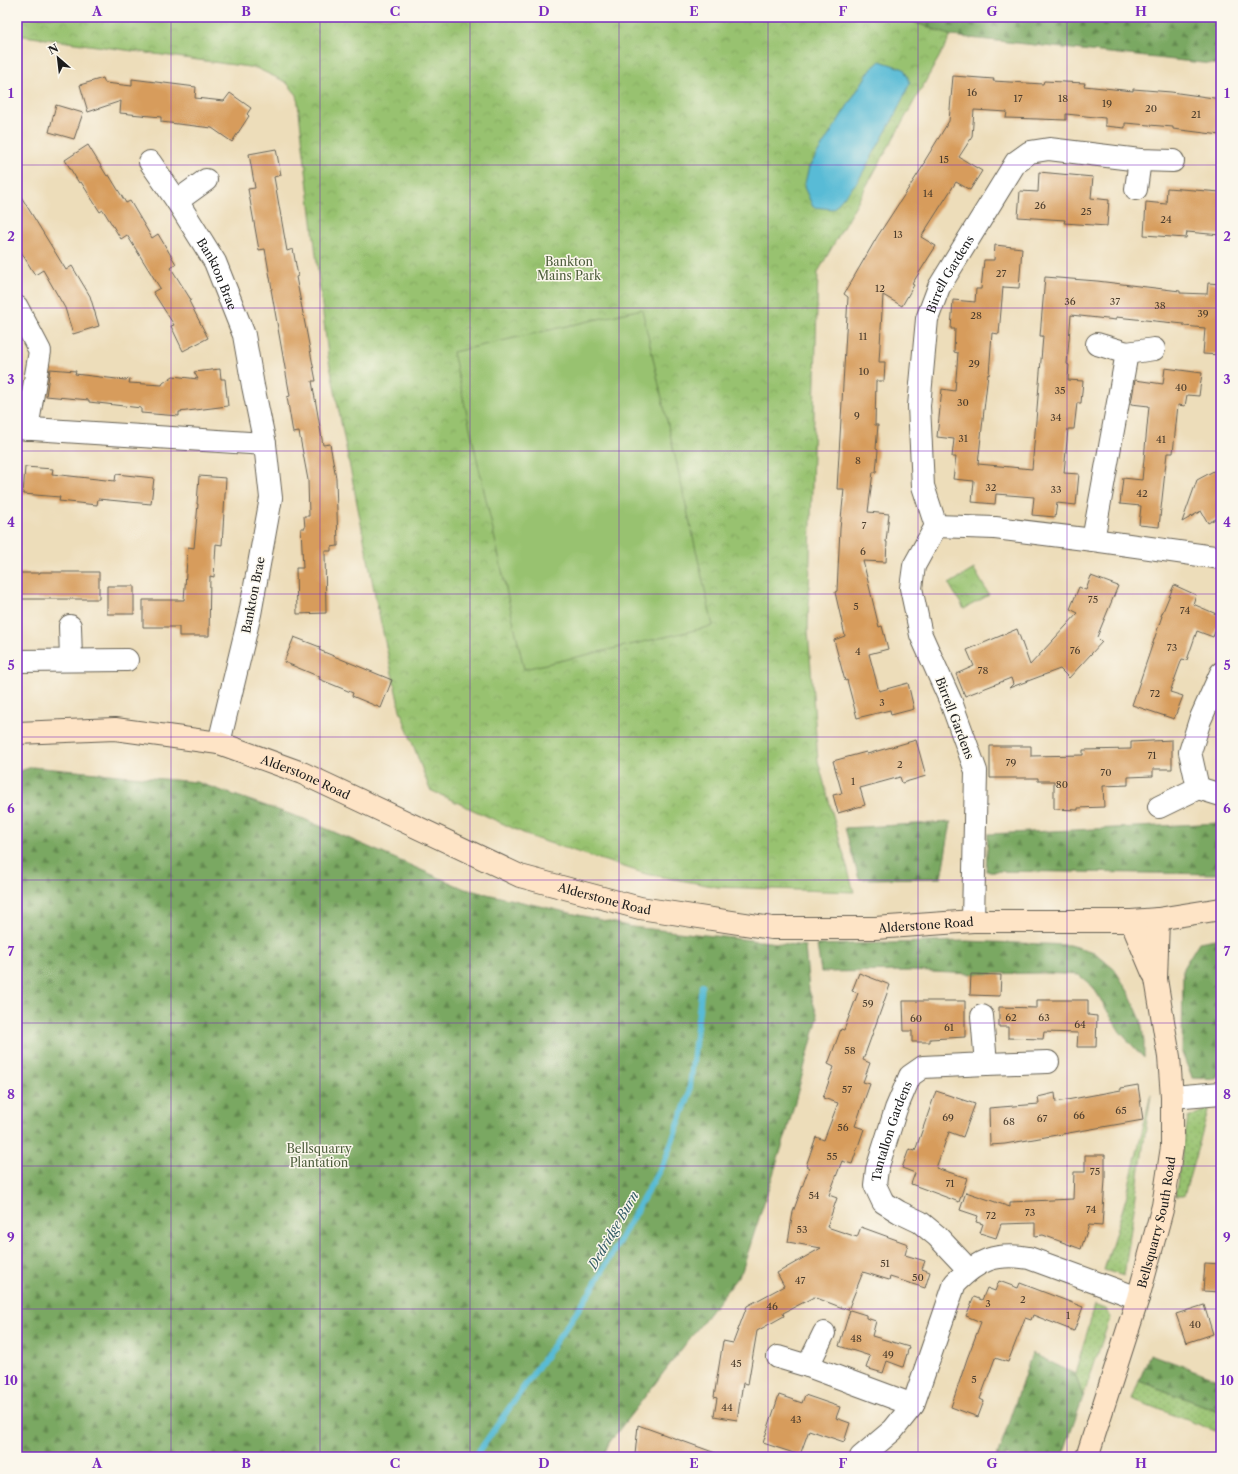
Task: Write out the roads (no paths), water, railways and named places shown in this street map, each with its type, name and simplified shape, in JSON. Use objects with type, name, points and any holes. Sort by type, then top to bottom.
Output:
[{"type":"street","name":"Birrell Gardens","points":[[973,921],[976,771],[951,702],[921,635],[911,588],[914,566],[936,526],[923,486],[919,406],[927,319],[939,287],[1016,162],[1030,152],[1049,149],[1140,160],[1173,161]]},
{"type":"street","points":[[1136,189],[1140,160]]},
{"type":"street","name":"Bankton Brae","points":[[150,162],[178,201],[215,262],[244,336],[265,444],[271,498],[250,614],[219,743]]},
{"type":"street","points":[[178,201],[206,180]]},
{"type":"street","points":[[17,307],[40,351],[22,429],[265,444]]},
{"type":"street","points":[[1097,344],[1127,353],[1154,349]]},
{"type":"street","points":[[1093,540],[1127,353]]},
{"type":"street","points":[[936,526],[995,528],[1221,558]]},
{"type":"street","points":[[70,626],[71,660]]},
{"type":"street","points":[[17,661],[127,660]]},
{"type":"street","points":[[1198,788],[1190,752],[1200,720],[1221,673]]},
{"type":"street","name":"Alderstone Road","points":[[17,733],[115,728],[219,743],[302,773],[520,876],[640,908],[772,928],[875,928],[973,921],[1131,921],[1158,919],[1221,909]]},
{"type":"street","points":[[1159,807],[1198,788],[1221,795]]},
{"type":"street","name":"Bellsquarry South Road","points":[[1087,1457],[1138,1298],[1163,1206],[1172,1147],[1172,1097],[1169,1056],[1156,980],[1158,919]]},
{"type":"street","name":"Bellsquarry South Road","points":[[1131,921],[1156,980]]},
{"type":"street","points":[[982,1016],[986,1064]]},
{"type":"street","name":"Tantallon Gardens","points":[[969,1270],[926,1226],[883,1202],[875,1185],[877,1169],[896,1109],[910,1076],[923,1067],[1048,1062]]},
{"type":"street","points":[[1172,1097],[1221,1094]]},
{"type":"street","points":[[861,1457],[893,1430],[913,1405],[955,1283],[969,1270],[995,1256],[1014,1255],[1029,1258],[1138,1298]]},
{"type":"street","points":[[808,1366],[824,1333]]},
{"type":"street","points":[[778,1357],[808,1366],[913,1405]]},
{"type":"water","points":[[880,61],[904,69],[910,83],[894,117],[858,181],[833,209],[813,207],[804,187],[809,167],[870,70]]},
{"type":"waterway","name":"Dedridge Burn","points":[[475,1457],[591,1291],[665,1160],[689,1095],[702,985]]},
{"type":"park label","name":"Bankton Mains Park","points":[[569,268]]},
{"type":"park label","name":"Bellsquarry Plantation","points":[[319,1155]]}]
